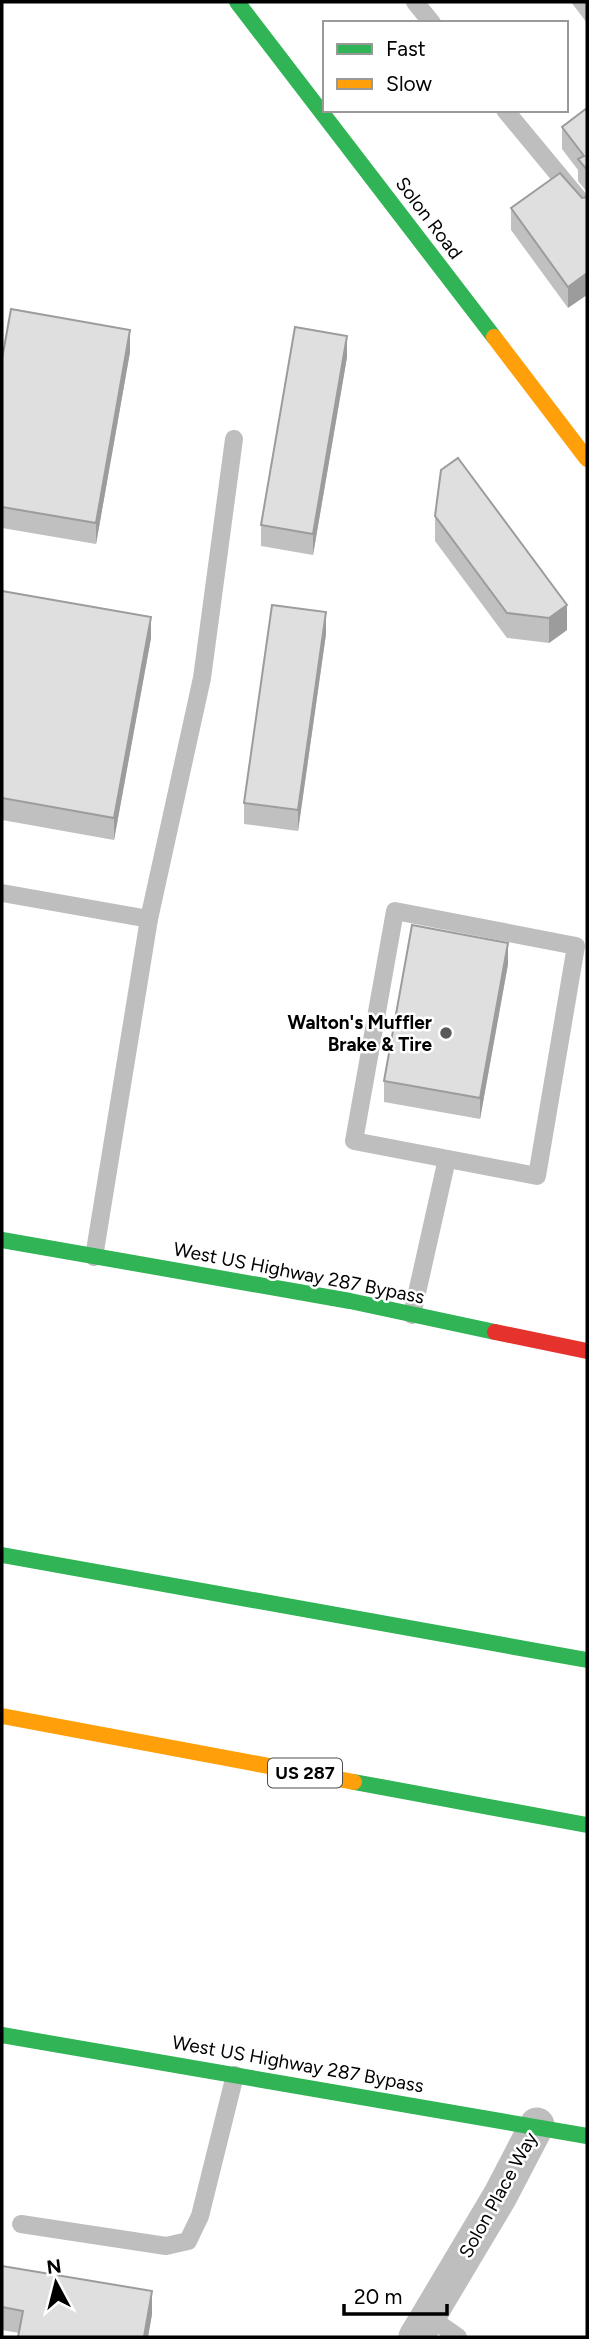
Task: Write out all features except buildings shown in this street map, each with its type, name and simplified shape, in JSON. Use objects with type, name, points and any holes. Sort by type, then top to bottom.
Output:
[{"type":"main road","name":"Solon Road","points":[[237,2],[587,459]]},
{"type":"main road","name":"West US Highway 287 Bypass","points":[[2,1241],[412,1315],[587,1352]]},
{"type":"main road","points":[[2,1555],[587,1660]]},
{"type":"main road","name":"US 287","points":[[2,1716],[587,1825]]},
{"type":"main road","name":"West US Highway 287 Bypass","points":[[2,2035],[537,2125],[587,2136]]},
{"type":"street","name":"Solon Place Way","points":[[422,2327],[500,2196],[537,2125]]},
{"type":"lane","points":[[415,2],[430,21]]},
{"type":"lane","points":[[507,112],[587,209]]},
{"type":"lane","points":[[94,1257],[149,919],[202,678],[234,439]]},
{"type":"lane","points":[[2,893],[149,919]]},
{"type":"lane","points":[[395,911],[576,946],[537,1176],[447,1159],[354,1141],[395,911]]},
{"type":"lane","points":[[412,1315],[447,1159]]},
{"type":"lane","points":[[21,2224],[166,2246],[188,2241],[200,2216],[235,2075]]},
{"type":"lane","points":[[422,2327],[458,2337]]},
{"type":"traffic: fast","points":[[237,2],[494,337]]},
{"type":"traffic: fast","points":[[2,1240],[350,1301],[495,1332]]},
{"type":"traffic: fast","points":[[2,1555],[587,1660]]},
{"type":"traffic: fast","points":[[354,1782],[587,1825]]},
{"type":"traffic: fast","points":[[2,2035],[587,2136]]},
{"type":"traffic: slow","points":[[494,337],[587,459]]},
{"type":"traffic: slow","points":[[2,1716],[354,1782]]},
{"type":"traffic: jam","points":[[495,1332],[587,1351]]},
{"type":"place","name":"Walton's Muffler Brake & Tire","points":[[446,1033]]}]
